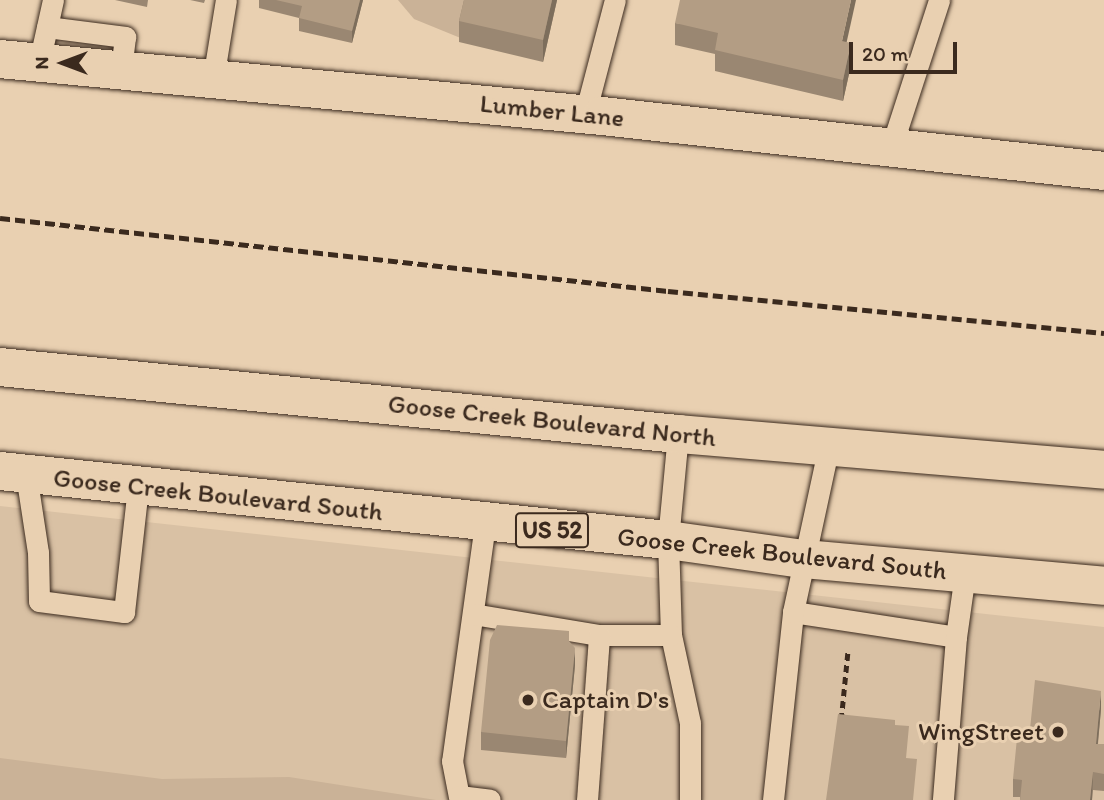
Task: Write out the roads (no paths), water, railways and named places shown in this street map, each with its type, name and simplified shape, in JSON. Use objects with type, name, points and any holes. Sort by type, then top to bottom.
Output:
[{"type":"main road","name":"Lumber Lane","points":[[0,59],[43,45],[121,70],[585,114],[1104,171]]},
{"type":"main road","name":"Goose Creek Boulevard North","points":[[0,367],[678,434],[1104,470]]},
{"type":"main road","name":"Goose Creek Boulevard South","points":[[13,473],[485,524],[668,540],[804,559],[1104,586]]},
{"type":"lane","points":[[43,45],[53,0]]},
{"type":"lane","points":[[213,79],[226,0]]},
{"type":"lane","points":[[585,114],[615,0]]},
{"type":"lane","points":[[891,148],[939,0]]},
{"type":"lane","points":[[678,434],[668,540],[671,635],[690,723],[690,800]]},
{"type":"lane","points":[[772,800],[793,612],[829,446]]},
{"type":"lane","points":[[13,473],[38,552],[39,601],[124,612],[138,487]]},
{"type":"lane","points":[[485,524],[452,761],[460,796],[490,800]]},
{"type":"lane","points":[[943,800],[956,637],[965,574]]},
{"type":"lane","points":[[793,612],[956,637]]},
{"type":"lane","points":[[473,614],[599,635],[671,635]]},
{"type":"lane","points":[[587,800],[599,635]]},
{"type":"railway","points":[[0,218],[668,291],[1104,333]]},
{"type":"place","name":"Captain D's","points":[[528,700]]},
{"type":"place","name":"WingStreet","points":[[1058,732]]}]
